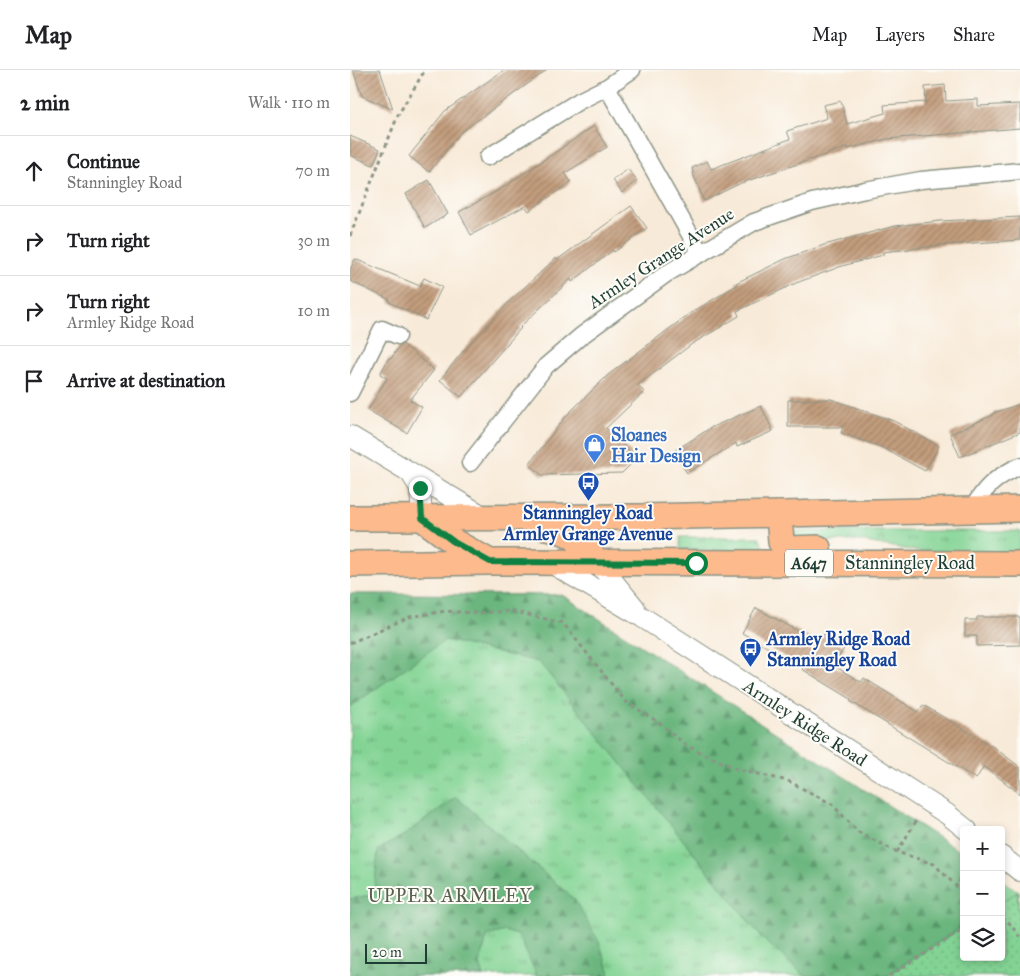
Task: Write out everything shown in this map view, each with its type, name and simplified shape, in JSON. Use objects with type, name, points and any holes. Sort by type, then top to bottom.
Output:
[{"type":"main road","points":[[350,518],[486,518],[1020,510]]},
{"type":"main road","points":[[780,514],[781,542],[789,549],[861,548],[903,564]]},
{"type":"main road","points":[[422,518],[454,542],[490,562]]},
{"type":"main road","points":[[486,518],[555,528],[575,536],[598,562]]},
{"type":"main road","name":"Stanningley Road","points":[[350,564],[598,562],[1020,564]]},
{"type":"street","points":[[488,157],[579,101],[607,87],[632,70]]},
{"type":"street","points":[[607,87],[701,254]]},
{"type":"street","name":"Armley Grange Avenue","points":[[470,463],[546,366],[620,306],[754,222],[812,202],[921,180],[1020,171]]},
{"type":"street","points":[[350,393],[382,329],[398,336]]},
{"type":"street","points":[[350,436],[486,518]]},
{"type":"street","points":[[971,510],[984,488],[1007,472],[1020,466]]},
{"type":"street","points":[[410,472],[420,488],[422,518]]},
{"type":"street","name":"Armley Ridge Road","points":[[598,562],[642,618]]},
{"type":"street","name":"Armley Ridge Road","points":[[551,563],[642,618],[928,802],[961,826]]},
{"type":"street","points":[[1005,859],[1020,871]]},
{"type":"path","points":[[350,236],[398,115],[425,70]]},
{"type":"path","points":[[350,643],[409,617],[446,611],[476,613],[511,611],[563,623],[625,700],[661,724],[687,746],[737,769],[788,781],[832,804],[858,832],[897,852],[934,864],[960,890]]},
{"type":"path","points":[[897,852],[928,802]]},
{"type":"path","points":[[1005,920],[1007,920],[1020,938]]},
{"type":"path","points":[[889,976],[960,932]]},
{"type":"green space","points":[[794,531],[1020,531],[1020,553],[927,553],[860,541],[794,541]]},
{"type":"green space","points":[[680,537],[759,537],[767,552],[680,549]]},
{"type":"green space","points":[[350,594],[562,595],[960,852],[960,961],[1005,961],[1005,883],[1018,891],[1020,976],[350,976]]},
{"type":"green space","points":[[350,594],[562,595],[960,851],[960,929],[886,976],[805,976],[763,939],[539,662],[445,640],[350,707]]},
{"type":"green space","points":[[456,797],[574,899],[599,942],[611,976],[537,976],[519,936],[505,931],[487,936],[480,964],[484,976],[350,976],[350,899],[374,894],[378,850],[406,834]]},
{"type":"green space","points":[[1018,892],[1020,976],[886,976],[960,929],[960,961],[1005,961],[1005,900]]},
{"type":"building","points":[[353,70],[380,70],[393,109],[362,96]]},
{"type":"building","points":[[504,70],[547,70],[461,132],[429,172],[409,156],[445,111]]},
{"type":"building","points":[[945,85],[946,101],[978,99],[978,106],[1020,104],[1020,128],[887,139],[848,149],[848,147],[741,183],[704,201],[692,168],[707,161],[711,169],[790,139],[787,131],[827,118],[823,105],[841,101],[847,124],[885,113],[884,105],[926,102],[925,87]]},
{"type":"building","points":[[594,126],[607,147],[565,173],[571,182],[529,211],[525,206],[471,235],[459,212],[501,189]]},
{"type":"building","points":[[350,136],[380,149],[373,165],[350,155]]},
{"type":"building","points":[[628,169],[637,181],[622,193],[613,180]]},
{"type":"building","points":[[429,180],[448,214],[425,228],[406,194]]},
{"type":"building","points":[[631,206],[647,228],[614,252],[613,250],[572,282],[571,279],[520,327],[461,397],[440,380],[463,351],[511,300],[556,258],[557,260]]},
{"type":"building","points":[[1020,217],[1020,240],[943,245],[883,252],[883,255],[842,266],[796,283],[737,311],[739,316],[692,344],[638,385],[644,392],[606,428],[637,458],[622,473],[542,475],[529,464],[567,415],[608,375],[689,314],[737,285],[736,283],[785,259],[824,245],[895,226],[940,221]]},
{"type":"building","points":[[355,259],[420,286],[424,278],[442,287],[426,320],[350,281],[350,270]]},
{"type":"building","points":[[403,344],[434,370],[410,400],[422,407],[407,433],[368,410],[387,378],[380,374],[389,358],[391,359],[399,346]]},
{"type":"building","points":[[831,399],[894,421],[939,446],[925,471],[881,447],[841,433],[843,427],[788,427],[788,400]]},
{"type":"building","points":[[1020,404],[1020,432],[960,457],[950,434],[993,415],[993,413]]},
{"type":"building","points":[[761,406],[773,431],[737,447],[736,443],[687,473],[673,452],[712,427]]},
{"type":"building","points":[[756,608],[818,642],[824,634],[845,647],[833,665],[861,682],[864,678],[918,712],[923,705],[995,748],[1020,767],[1020,794],[984,766],[976,779],[850,701],[851,699],[802,669],[803,667],[742,633]]},
{"type":"building","points":[[977,617],[1020,617],[1020,645],[977,646],[977,636],[965,636],[965,620],[977,620]]},
{"type":"place","name":"Sloanes Hair Design","points":[[595,464]]},
{"type":"place","name":"Stanningley Road Armley Grange Avenue","points":[[588,502]]},
{"type":"place","name":"Armley Ridge Road Stanningley Road","points":[[751,668]]},
{"type":"district","name":"UPPER ARMLEY","points":[[450,895]]},
{"type":"route","points":[[420,488],[422,518],[454,542],[490,562],[696,563]]}]
